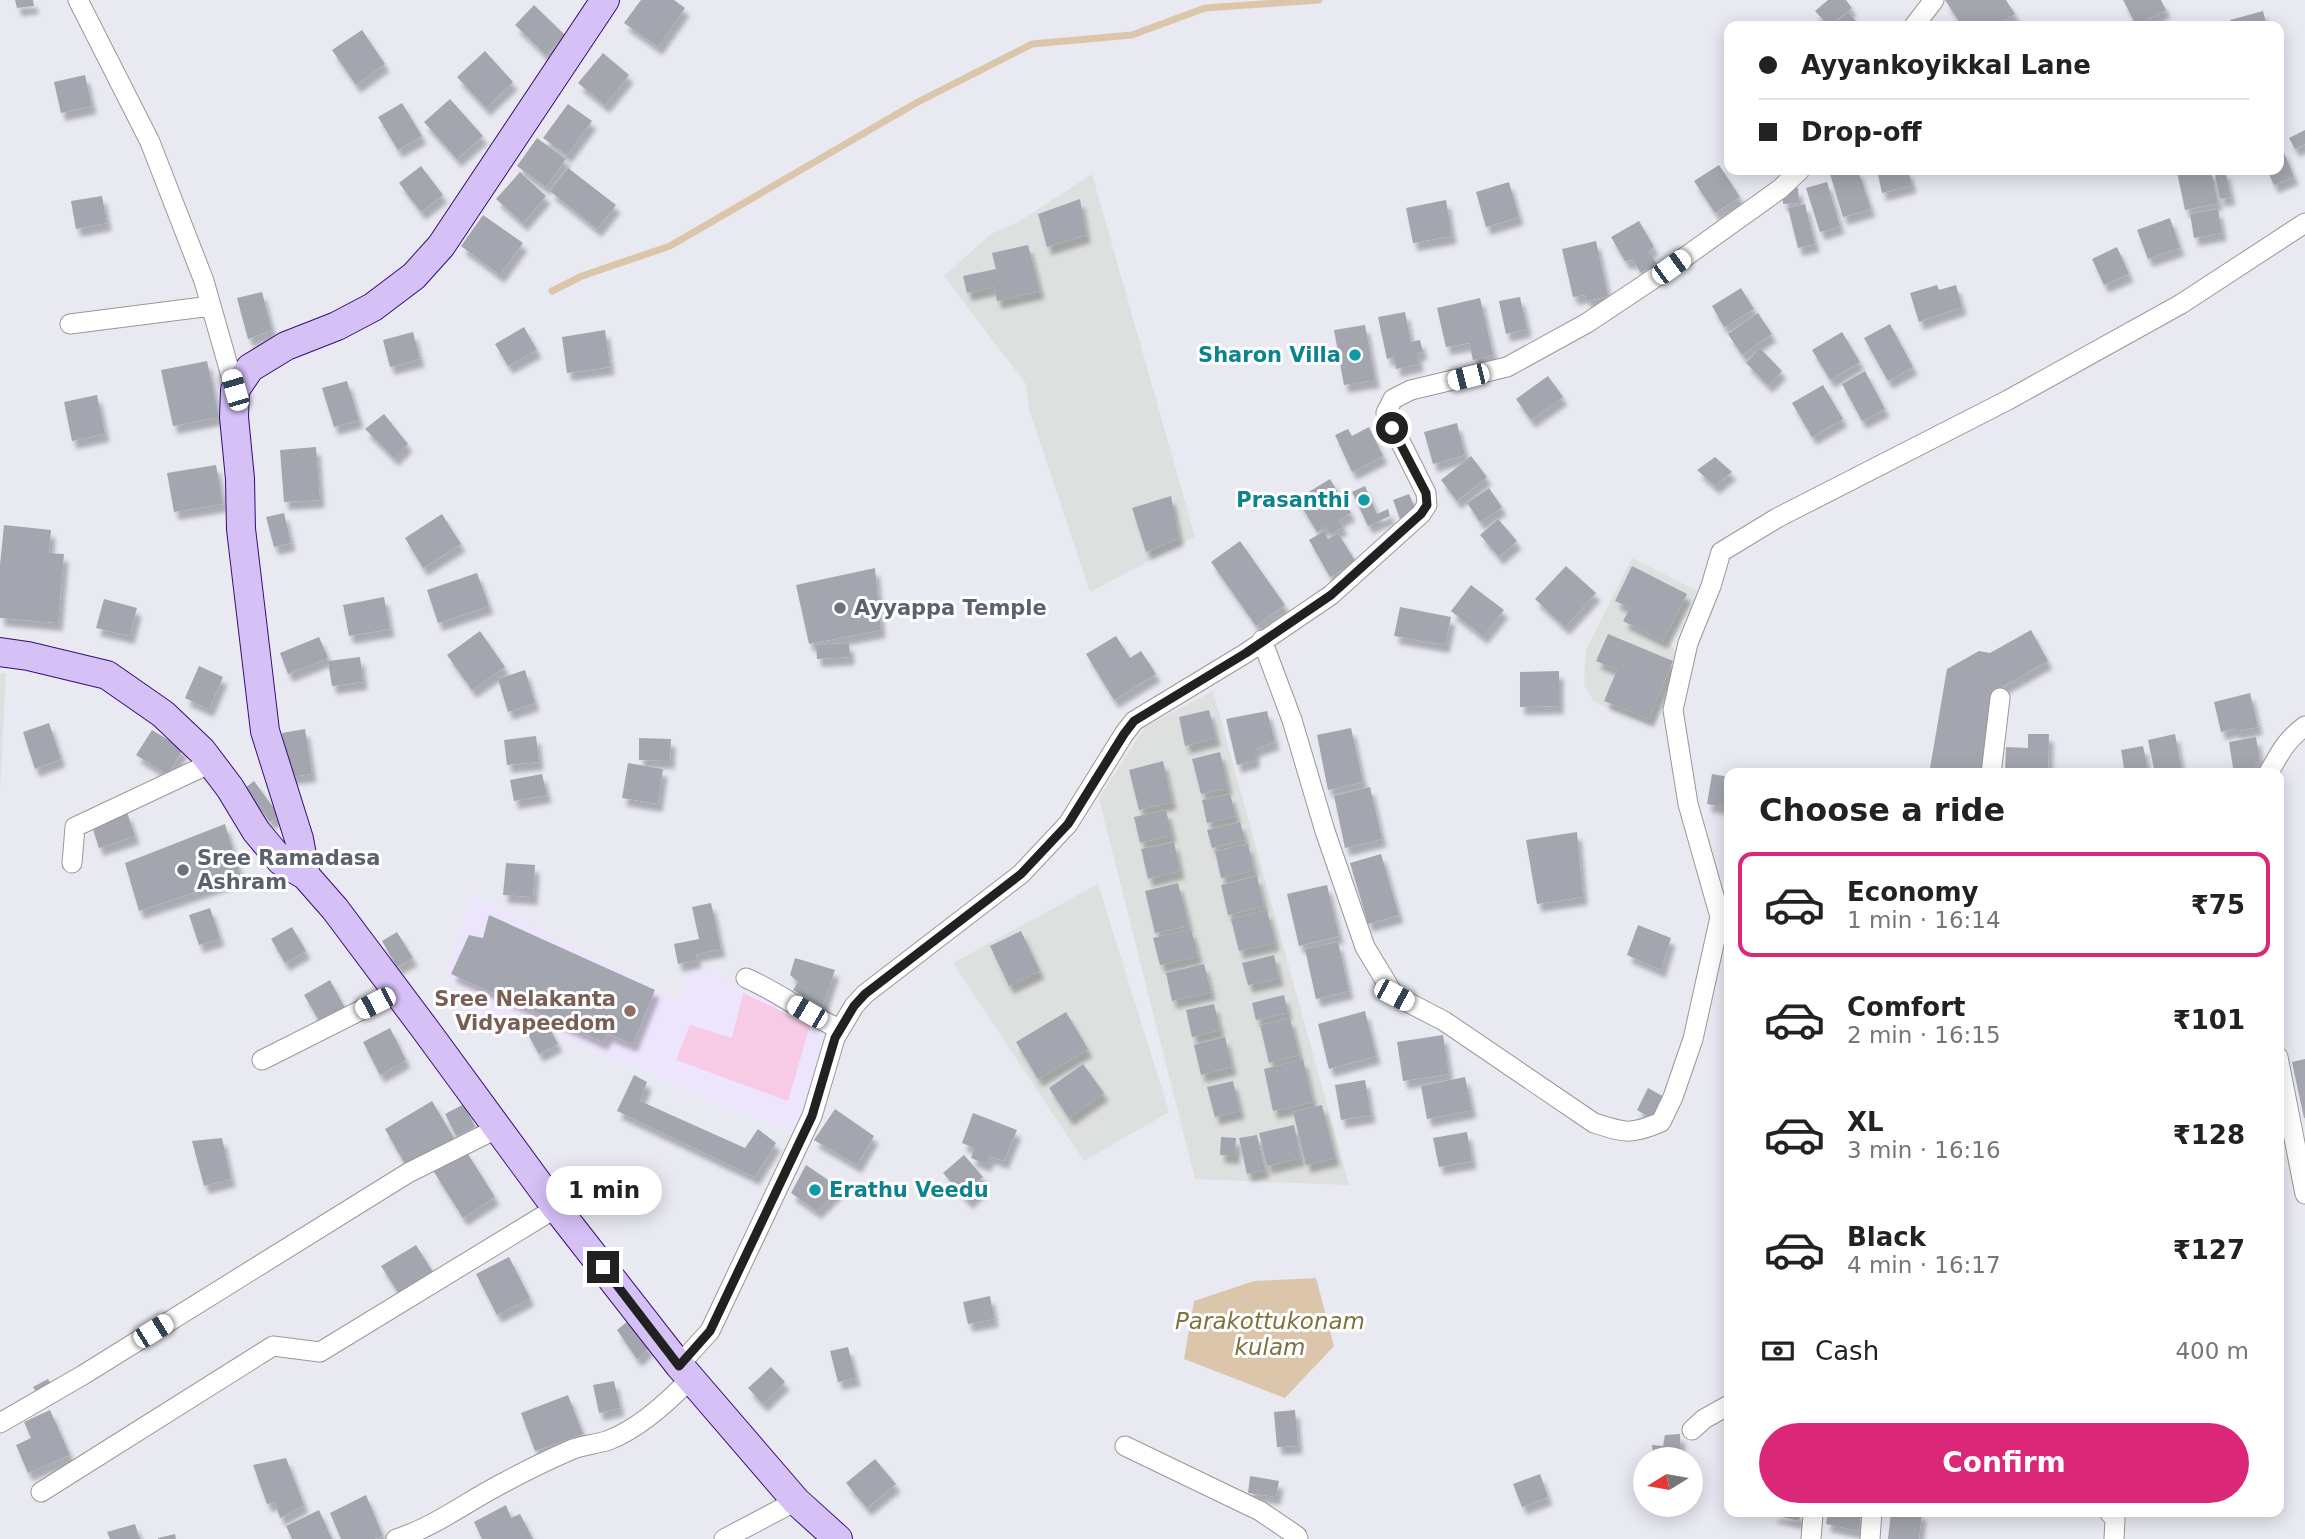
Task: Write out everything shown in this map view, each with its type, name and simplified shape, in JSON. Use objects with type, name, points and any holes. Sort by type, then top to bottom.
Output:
[{"type":"main road","points":[[306,876],[299,839],[265,731],[241,529],[240,479],[233,417],[235,390],[250,368],[286,346],[337,326],[373,307],[414,276],[441,246],[605,0]]},
{"type":"main road","points":[[0,652],[107,675],[163,714],[202,751],[230,788],[256,831],[281,861],[306,876],[335,909],[556,1209],[685,1372],[796,1501],[838,1539]]},
{"type":"street","points":[[78,0],[150,142],[204,281],[235,390]]},
{"type":"street","points":[[1918,21],[1934,0]]},
{"type":"street","points":[[396,1539],[415,1533],[480,1495],[575,1448],[609,1440],[630,1429],[676,1394],[685,1372],[710,1331],[812,1116],[835,1038],[854,1006],[865,994],[1021,874],[1068,824],[1134,721],[1246,653],[1331,595],[1421,514],[1427,505],[1426,493],[1386,413],[1393,398],[1410,390],[1507,367],[1587,323],[1671,267],[1780,189],[1795,175]]},
{"type":"street","points":[[1262,640],[1292,720],[1325,831],[1365,947],[1394,995],[1444,1021],[1594,1123],[1637,1132],[1661,1122],[1673,1097],[1693,1039],[1720,917],[1688,804],[1673,710],[1688,643],[1711,586],[1721,552],[1777,518],[2008,400],[2181,304],[2305,223]]},
{"type":"street","points":[[70,324],[211,306]]},
{"type":"street","points":[[1992,768],[2000,698]]},
{"type":"street","points":[[2271,768],[2291,736],[2305,726]]},
{"type":"street","points":[[72,863],[75,827],[211,763]]},
{"type":"street","points":[[746,978],[840,1029]]},
{"type":"street","points":[[262,1060],[397,992]]},
{"type":"street","points":[[2284,1099],[2305,1194]]},
{"type":"street","points":[[0,1423],[83,1375],[408,1173],[498,1128]]},
{"type":"street","points":[[41,1492],[273,1346],[320,1352],[556,1209]]},
{"type":"street","points":[[1692,1430],[1704,1419],[1724,1408]]},
{"type":"street","points":[[1125,1446],[1260,1511],[1298,1539]]},
{"type":"street","points":[[724,1539],[796,1501]]},
{"type":"street","points":[[1811,1539],[1813,1517]]},
{"type":"street","points":[[1870,1539],[1871,1517]]},
{"type":"street","points":[[2113,1517],[2114,1539]]},
{"type":"shaded area","points":[[1092,174],[1195,537],[1090,592],[1029,409],[1026,384],[944,276],[991,234],[1017,223]]},
{"type":"shaded area","points":[[1632,558],[1697,591],[1671,644],[1681,663],[1654,727],[1594,702],[1584,685],[1586,650]]},
{"type":"shaded area","points":[[0,673],[6,673],[0,791]]},
{"type":"shaded area","points":[[1213,691],[1349,1185],[1195,1179],[1099,798],[1145,727]]},
{"type":"shaded area","points":[[1098,884],[1169,1112],[1084,1161],[953,963]]},
{"type":"shaded area","name":"Sree Nelakanta Vidyapeedom","points":[[472,895],[679,1002],[694,964],[830,1033],[793,1134],[513,1015],[492,1031],[470,1006],[478,993],[446,979]]},
{"type":"shaded area","points":[[743,993],[810,1025],[788,1101],[676,1060],[690,1025],[732,1038]]},
{"type":"water","name":"Parakottukonam kulam","points":[[1316,1278],[1334,1346],[1285,1398],[1184,1359],[1194,1301],[1254,1281]]},
{"type":"building","points":[[15,0],[33,0],[34,6],[17,8]]},
{"type":"building","points":[[641,0],[674,0],[685,8],[658,47],[624,23]]},
{"type":"building","points":[[1828,0],[1846,0],[1852,8],[1835,21],[1824,21],[1815,11]]},
{"type":"building","points":[[1945,0],[2006,0],[2015,14],[2003,21],[1959,21]]},
{"type":"building","points":[[2123,0],[2161,0],[2166,10],[2144,21],[2134,21]]},
{"type":"building","points":[[534,5],[565,35],[546,55],[515,25]]},
{"type":"building","points":[[2263,11],[2266,21],[2230,21]]},
{"type":"building","points":[[1848,12],[1856,21],[1837,21]]},
{"type":"building","points":[[362,30],[385,64],[356,85],[332,50]]},
{"type":"building","points":[[485,51],[513,82],[486,108],[457,77]]},
{"type":"building","points":[[603,53],[629,75],[605,105],[578,83]]},
{"type":"building","points":[[85,75],[92,106],[61,113],[54,82]]},
{"type":"building","points":[[450,99],[483,136],[457,159],[424,122]]},
{"type":"building","points":[[402,103],[422,136],[398,150],[378,117]]},
{"type":"building","points":[[568,104],[592,121],[567,155],[543,138]]},
{"type":"building","points":[[2305,130],[2305,144],[2295,149],[2289,138]]},
{"type":"building","points":[[537,138],[566,159],[546,187],[517,166]]},
{"type":"building","points":[[2284,152],[2294,177],[2274,185],[2269,175],[2284,175]]},
{"type":"building","points":[[1719,165],[1740,197],[1715,213],[1694,181]]},
{"type":"building","points":[[421,166],[443,195],[421,212],[399,183]]},
{"type":"building","points":[[568,168],[616,205],[597,229],[550,191]]},
{"type":"building","points":[[520,172],[546,196],[523,223],[496,199]]},
{"type":"building","points":[[1830,175],[1860,175],[1871,209],[1843,217]]},
{"type":"building","points":[[1878,175],[1909,175],[1912,185],[1882,193]]},
{"type":"building","points":[[2178,175],[2212,175],[2218,203],[2185,210]]},
{"type":"building","points":[[2215,175],[2226,175],[2231,197],[2220,199]]},
{"type":"building","points":[[1509,182],[1519,217],[1486,227],[1476,192]]},
{"type":"building","points":[[1827,182],[1840,226],[1820,232],[1806,188]]},
{"type":"building","points":[[1782,188],[1798,188],[1799,203],[1783,204]]},
{"type":"building","points":[[102,196],[107,223],[76,229],[71,201]]},
{"type":"building","points":[[1080,199],[1086,235],[1047,247],[1038,214]]},
{"type":"building","points":[[1446,200],[1452,236],[1413,243],[1406,208]]},
{"type":"building","points":[[1805,204],[1815,244],[1798,248],[1788,208]]},
{"type":"building","points":[[2218,209],[2222,233],[2194,238],[2190,214]]},
{"type":"building","points":[[483,215],[523,243],[500,275],[461,246]]},
{"type":"building","points":[[2170,218],[2180,248],[2148,259],[2137,230]]},
{"type":"building","points":[[1639,221],[1654,247],[1649,251],[1656,263],[1641,273],[1633,260],[1625,261],[1611,237]]},
{"type":"building","points":[[1596,241],[1608,296],[1587,301],[1585,295],[1573,297],[1562,249]]},
{"type":"building","points":[[1028,245],[1040,291],[997,301],[994,287],[967,293],[963,276],[996,269],[992,253]]},
{"type":"building","points":[[2117,247],[2129,274],[2104,285],[2092,259]]},
{"type":"building","points":[[1937,285],[1939,290],[1956,285],[1962,307],[1919,322],[1910,293]]},
{"type":"building","points":[[1741,288],[1754,309],[1724,327],[1712,306]]},
{"type":"building","points":[[262,292],[272,330],[248,339],[237,298]]},
{"type":"building","points":[[1520,297],[1527,329],[1506,334],[1499,301]]},
{"type":"building","points":[[1480,298],[1493,355],[1473,360],[1469,343],[1446,347],[1437,308]]},
{"type":"building","name":"Sharon Villa","points":[[1405,312],[1411,342],[1420,340],[1423,352],[1417,353],[1419,364],[1396,369],[1394,357],[1387,359],[1378,317]]},
{"type":"building","points":[[1758,313],[1772,334],[1742,355],[1728,334]]},
{"type":"building","points":[[1890,324],[1913,367],[1888,381],[1864,338]]},
{"type":"building","name":"Sharon Villa","points":[[1365,325],[1375,380],[1344,385],[1334,330]]},
{"type":"building","points":[[524,327],[537,350],[508,366],[495,344]]},
{"type":"building","points":[[605,330],[610,367],[567,373],[562,337]]},
{"type":"building","points":[[413,332],[420,359],[390,367],[383,340]]},
{"type":"building","points":[[1842,332],[1860,362],[1830,380],[1812,350]]},
{"type":"building","points":[[1760,348],[1782,371],[1768,385],[1746,363]]},
{"type":"building","points":[[207,361],[219,417],[173,426],[161,370]]},
{"type":"building","points":[[1865,371],[1885,409],[1862,421],[1842,384]]},
{"type":"building","points":[[1548,376],[1563,397],[1531,420],[1516,399]]},
{"type":"building","points":[[347,381],[359,420],[334,427],[322,388]]},
{"type":"building","points":[[1823,385],[1843,419],[1812,437],[1792,403]]},
{"type":"building","points":[[97,395],[105,434],[72,441],[64,402]]},
{"type":"building","points":[[384,414],[408,444],[394,458],[365,429]]},
{"type":"building","points":[[1457,423],[1465,455],[1433,464],[1424,432]]},
{"type":"building","points":[[1369,427],[1383,456],[1352,472],[1335,435],[1348,429],[1352,436]]},
{"type":"building","points":[[316,447],[320,500],[284,502],[280,450]]},
{"type":"building","points":[[1471,456],[1487,477],[1457,501],[1441,480]]},
{"type":"building","points":[[1715,457],[1732,472],[1715,486],[1697,470]]},
{"type":"building","points":[[216,465],[223,504],[174,512],[167,473]]},
{"type":"building","points":[[1330,479],[1351,513],[1339,520],[1343,527],[1330,534],[1326,527],[1317,532],[1297,499]]},
{"type":"building","name":"Prasanthi","points":[[1365,486],[1377,514],[1388,509],[1390,516],[1368,526],[1352,492]]},
{"type":"building","points":[[1489,488],[1502,507],[1480,522],[1467,503]]},
{"type":"building","points":[[1409,494],[1417,513],[1400,519],[1393,500]]},
{"type":"building","points":[[1171,496],[1179,538],[1146,552],[1132,508]]},
{"type":"building","points":[[284,513],[291,543],[274,547],[266,517]]},
{"type":"building","points":[[442,514],[461,544],[423,568],[405,538]]},
{"type":"building","points":[[1498,519],[1517,541],[1499,557],[1480,535]]},
{"type":"building","points":[[4,525],[51,530],[49,553],[64,554],[58,623],[0,618],[0,565]]},
{"type":"building","points":[[1324,531],[1328,539],[1338,533],[1356,562],[1330,577],[1309,540]]},
{"type":"building","points":[[1240,541],[1285,605],[1256,626],[1211,562]]},
{"type":"building","points":[[1566,566],[1596,593],[1565,627],[1535,599]]},
{"type":"building","points":[[1632,566],[1687,594],[1663,641],[1623,621],[1630,608],[1615,601]]},
{"type":"building","name":"Ayyappa Temple","points":[[875,568],[881,630],[809,644],[796,585]]},
{"type":"building","points":[[477,573],[489,606],[438,623],[427,590]]},
{"type":"building","points":[[1471,585],[1504,610],[1483,636],[1451,611]]},
{"type":"building","points":[[384,597],[390,629],[349,636],[343,605]]},
{"type":"building","points":[[104,599],[137,608],[130,636],[96,628]]},
{"type":"building","points":[[1400,607],[1451,617],[1445,645],[1394,636]]},
{"type":"building","points":[[2031,630],[2048,661],[1995,691],[1982,768],[1930,768],[1947,669],[1979,651],[1990,653]]},
{"type":"building","points":[[480,631],[505,667],[472,690],[447,655]]},
{"type":"building","points":[[1608,634],[1673,661],[1649,719],[1604,701],[1617,670],[1596,661]]},
{"type":"building","points":[[1116,636],[1130,658],[1141,651],[1156,674],[1114,700],[1086,654]]},
{"type":"building","points":[[319,637],[328,658],[288,674],[280,653]]},
{"type":"building","points":[[849,643],[850,657],[817,659],[816,645]]},
{"type":"building","points":[[360,657],[363,682],[332,686],[328,661]]},
{"type":"building","points":[[199,666],[223,677],[209,709],[185,698]]},
{"type":"building","points":[[525,670],[535,703],[508,712],[498,679]]},
{"type":"building","points":[[1559,671],[1559,706],[1520,707],[1520,672]]},
{"type":"building","points":[[2250,693],[2258,727],[2221,732],[2214,702]]},
{"type":"building","points":[[1209,710],[1216,738],[1185,746],[1179,717]]},
{"type":"building","points":[[1267,711],[1275,742],[1255,749],[1255,760],[1237,765],[1226,719]]},
{"type":"building","points":[[49,723],[61,759],[35,769],[23,732]]},
{"type":"building","points":[[1351,728],[1363,782],[1328,790],[1317,735]]},
{"type":"building","points":[[305,729],[312,774],[289,777],[282,733]]},
{"type":"building","points":[[152,730],[183,749],[168,775],[136,755]]},
{"type":"building","points":[[2028,734],[2049,734],[2048,768],[2005,768],[2006,747],[2028,748]]},
{"type":"building","points":[[2175,734],[2181,768],[2154,768],[2148,740]]},
{"type":"building","points":[[536,736],[539,762],[507,765],[504,740]]},
{"type":"building","points":[[2256,737],[2260,761],[2254,764],[2254,768],[2233,768],[2229,742]]},
{"type":"building","points":[[639,738],[671,739],[670,761],[639,760]]},
{"type":"building","points":[[2143,746],[2148,768],[2124,768],[2121,750]]},
{"type":"building","points":[[1220,752],[1228,788],[1201,794],[1192,759]]},
{"type":"building","points":[[1163,761],[1172,802],[1139,810],[1129,770]]},
{"type":"building","points":[[628,763],[663,769],[658,804],[622,798]]},
{"type":"building","points":[[542,774],[547,795],[514,801],[510,780]]},
{"type":"building","points":[[1712,774],[1724,776],[1724,807],[1707,804]]},
{"type":"building","points":[[254,781],[279,815],[270,822],[245,788]]},
{"type":"building","points":[[1370,787],[1382,839],[1345,848],[1334,796]]},
{"type":"building","points":[[1230,794],[1236,816],[1207,823],[1202,800]]},
{"type":"building","points":[[1166,810],[1172,835],[1140,843],[1134,817]]},
{"type":"building","points":[[127,812],[135,836],[99,848],[91,823]]},
{"type":"building","points":[[1240,822],[1245,840],[1212,848],[1207,830]]},
{"type":"building","name":"Sree Ramadasa Ashram","points":[[225,824],[241,877],[139,911],[125,863]]},
{"type":"building","points":[[1577,832],[1583,897],[1537,904],[1526,840]]},
{"type":"building","points":[[1174,842],[1180,871],[1148,879],[1141,849]]},
{"type":"building","points":[[1248,844],[1254,870],[1221,878],[1215,851]]},
{"type":"building","points":[[1381,854],[1399,915],[1368,924],[1350,863]]},
{"type":"building","points":[[506,863],[535,865],[533,897],[503,895]]},
{"type":"building","points":[[1257,876],[1264,906],[1228,915],[1221,885]]},
{"type":"building","points":[[1178,883],[1189,926],[1155,933],[1145,891]]},
{"type":"building","points":[[1327,885],[1339,936],[1299,946],[1287,894]]},
{"type":"building","points":[[711,903],[721,949],[696,954],[697,960],[678,964],[674,944],[699,939],[692,907]]},
{"type":"building","points":[[210,908],[220,938],[199,945],[189,915]]},
{"type":"building","points":[[1267,910],[1275,943],[1239,951],[1231,919]]},
{"type":"building","points":[[489,915],[655,990],[633,1044],[608,1034],[603,1042],[451,974],[469,935],[483,938]]},
{"type":"building","points":[[1638,925],[1671,938],[1661,970],[1627,955]]},
{"type":"building","points":[[292,927],[306,951],[285,963],[271,939]]},
{"type":"building","points":[[1191,929],[1198,956],[1160,965],[1153,938]]},
{"type":"building","points":[[1021,931],[1040,971],[1009,986],[990,946]]},
{"type":"building","points":[[397,932],[413,958],[397,967],[382,941]]},
{"type":"building","points":[[1338,942],[1349,991],[1316,999],[1305,949]]},
{"type":"building","points":[[1274,955],[1279,978],[1248,985],[1242,963]]},
{"type":"building","points":[[795,958],[835,970],[822,1007],[793,990],[798,982],[790,975]]},
{"type":"building","points":[[1204,964],[1211,992],[1172,1001],[1166,973]]},
{"type":"building","points":[[330,980],[346,1010],[321,1024],[304,995]]},
{"type":"building","points":[[1284,995],[1288,1013],[1256,1020],[1252,1003]]},
{"type":"building","points":[[1214,1004],[1220,1030],[1192,1037],[1186,1010]]},
{"type":"building","points":[[1365,1011],[1376,1056],[1329,1069],[1318,1024]]},
{"type":"building","points":[[1066,1012],[1088,1049],[1038,1079],[1016,1042]]},
{"type":"building","points":[[1290,1018],[1299,1055],[1269,1063],[1260,1025]]},
{"type":"building","points":[[546,1022],[558,1044],[539,1054],[527,1033]]},
{"type":"building","points":[[390,1028],[406,1060],[380,1075],[363,1042]]},
{"type":"building","points":[[1443,1035],[1449,1074],[1403,1081],[1397,1042]]},
{"type":"building","points":[[1225,1037],[1232,1067],[1201,1075],[1194,1045]]},
{"type":"building","points":[[1303,1059],[1313,1102],[1273,1111],[1264,1069]]},
{"type":"building","points":[[2305,1059],[2305,1118],[2304,1118],[2292,1062]]},
{"type":"building","points":[[1083,1064],[1104,1093],[1069,1118],[1049,1088]]},
{"type":"building","points":[[634,1075],[647,1082],[640,1101],[745,1148],[758,1129],[776,1143],[755,1177],[617,1111]]},
{"type":"building","points":[[1465,1077],[1472,1110],[1427,1119],[1421,1086]]},
{"type":"building","points":[[1365,1080],[1371,1115],[1341,1120],[1335,1085]]},
{"type":"building","points":[[1233,1081],[1240,1111],[1215,1117],[1207,1087]]},
{"type":"building","points":[[1648,1088],[1666,1098],[1654,1120],[1637,1110]]},
{"type":"building","points":[[432,1101],[454,1138],[406,1166],[385,1129]]},
{"type":"building","points":[[464,1104],[475,1127],[456,1136],[445,1114]]},
{"type":"building","points":[[1322,1105],[1335,1158],[1306,1165],[1293,1112]]},
{"type":"building","points":[[835,1109],[874,1136],[857,1165],[814,1140]]},
{"type":"building","points":[[973,1113],[1017,1130],[1004,1161],[990,1156],[986,1164],[971,1158],[974,1148],[962,1143]]},
{"type":"building","points":[[1294,1125],[1301,1158],[1267,1166],[1259,1133]]},
{"type":"building","points":[[1467,1132],[1472,1161],[1439,1167],[1433,1138]]},
{"type":"building","points":[[1257,1135],[1265,1170],[1247,1174],[1239,1138]]},
{"type":"building","points":[[1221,1137],[1236,1138],[1235,1156],[1220,1155]]},
{"type":"building","points":[[222,1138],[231,1179],[204,1186],[192,1141]]},
{"type":"building","points":[[466,1151],[495,1197],[463,1218],[434,1172]]},
{"type":"building","points":[[964,1155],[983,1177],[976,1183],[981,1189],[968,1201],[943,1173]]},
{"type":"building","name":"Erathu Veedu","points":[[806,1165],[840,1188],[817,1211],[791,1193]]},
{"type":"building","points":[[416,1245],[435,1275],[399,1294],[381,1266]]},
{"type":"building","points":[[509,1257],[530,1298],[497,1315],[476,1274]]},
{"type":"building","points":[[990,1296],[994,1319],[968,1324],[963,1302]]},
{"type":"building","points":[[628,1321],[649,1348],[637,1359],[617,1330]]},
{"type":"building","points":[[848,1347],[856,1378],[838,1382],[830,1351]]},
{"type":"building","points":[[771,1367],[785,1382],[763,1404],[748,1388]]},
{"type":"building","points":[[48,1379],[54,1390],[39,1397],[33,1387]]},
{"type":"building","points":[[614,1381],[620,1408],[599,1413],[593,1385]]},
{"type":"building","points":[[568,1395],[583,1434],[535,1451],[521,1413]]},
{"type":"building","points":[[50,1410],[70,1455],[28,1473],[16,1445],[31,1438],[24,1422]]},
{"type":"building","points":[[1295,1410],[1298,1446],[1277,1447],[1274,1412]]},
{"type":"building","points":[[1680,1434],[1680,1447],[1652,1447],[1663,1446],[1665,1435]]},
{"type":"building","points":[[286,1458],[304,1505],[280,1518],[275,1502],[267,1504],[253,1465]]},
{"type":"building","points":[[875,1459],[896,1484],[867,1508],[846,1483]]},
{"type":"building","points":[[1540,1474],[1548,1497],[1522,1507],[1513,1484]]},
{"type":"building","points":[[1250,1476],[1279,1481],[1276,1497],[1248,1493]]},
{"type":"building","points":[[366,1495],[383,1536],[374,1539],[341,1539],[330,1513]]},
{"type":"building","points":[[506,1505],[511,1518],[520,1514],[533,1539],[482,1539],[474,1522]]},
{"type":"building","points":[[319,1510],[332,1539],[292,1539],[286,1526]]},
{"type":"building","points":[[1782,1517],[1800,1517],[1799,1521]]},
{"type":"building","points":[[1827,1517],[1861,1517],[1858,1531],[1826,1524]]},
{"type":"building","points":[[1890,1517],[1921,1517],[1919,1539],[1888,1539]]},
{"type":"building","points":[[135,1524],[140,1539],[110,1539],[107,1532]]},
{"type":"building","points":[[175,1534],[176,1539],[158,1539],[158,1538]]},
{"type":"waterway","points":[[552,291],[582,276],[670,246],[916,103],[1032,44],[1132,35],[1205,8],[1319,0]]},
{"type":"place","name":"Sharon Villa","points":[[1355,355]]},
{"type":"place","name":"Prasanthi","points":[[1364,500]]},
{"type":"place","name":"Ayyappa Temple","points":[[840,608]]},
{"type":"place","name":"Sree Ramadasa Ashram","points":[[183,870]]},
{"type":"place","name":"Sree Nelakanta Vidyapeedom","points":[[630,1011]]},
{"type":"place","name":"Erathu Veedu","points":[[815,1190]]},
{"type":"route","points":[[603,1267],[679,1366],[710,1331],[812,1116],[835,1038],[854,1006],[865,994],[1021,874],[1068,824],[1134,721],[1246,653],[1331,595],[1421,514],[1427,505],[1426,493],[1392,428]]}]
